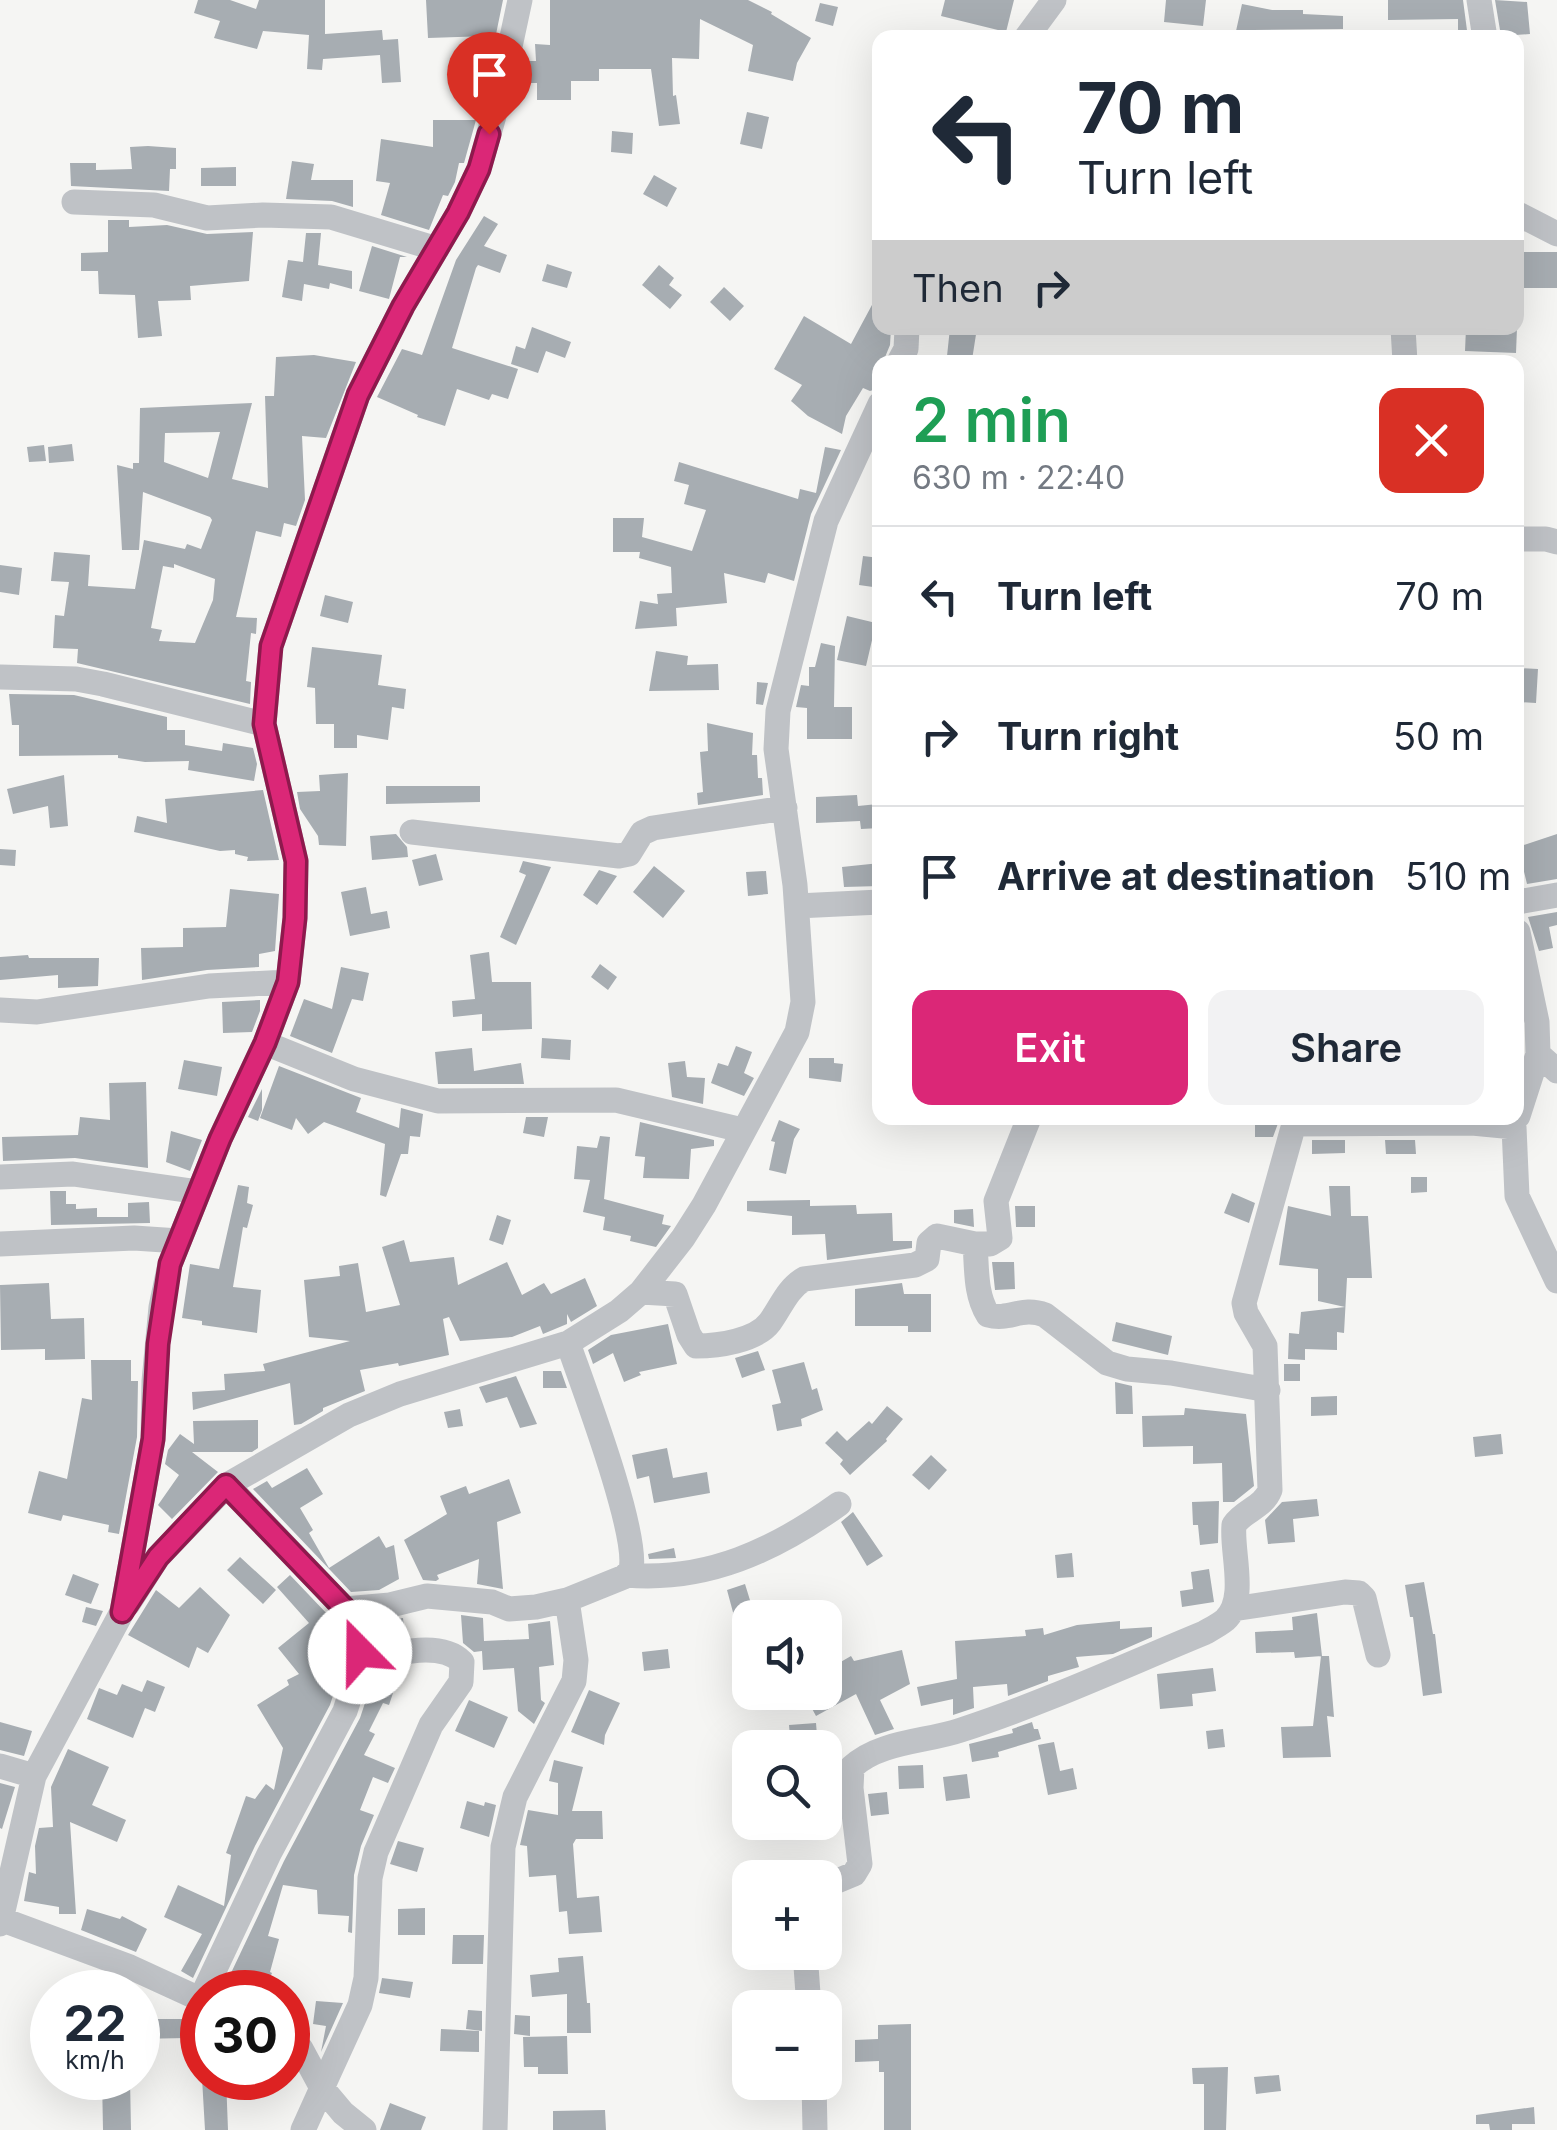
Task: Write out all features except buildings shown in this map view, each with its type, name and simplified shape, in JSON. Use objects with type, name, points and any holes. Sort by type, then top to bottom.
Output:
[{"type":"street","points":[[122,1612],[153,1439],[154,1381],[164,1289],[179,1241],[288,982],[296,861],[264,724],[271,646],[358,395],[479,169],[520,0]]},
{"type":"street","points":[[1032,30],[1054,0]]},
{"type":"street","points":[[1478,0],[1484,30]]},
{"type":"street","points":[[74,202],[130,202],[206,218],[331,217],[437,249]]},
{"type":"street","points":[[1524,217],[1557,234]]},
{"type":"street","points":[[180,1988],[1,1922],[6,1876],[34,1776],[122,1612],[158,1557],[226,1485],[349,1415],[400,1394],[568,1342],[619,1311],[641,1292],[684,1238],[797,1032],[803,1002],[797,906],[776,749],[778,711],[826,521],[872,421]]},
{"type":"street","points":[[1524,539],[1557,542]]},
{"type":"street","points":[[0,678],[103,684],[264,724]]},
{"type":"street","points":[[412,832],[619,856],[628,854],[642,832],[652,828],[785,808]]},
{"type":"street","points":[[1524,901],[1557,895]]},
{"type":"street","points":[[797,906],[872,902]]},
{"type":"street","points":[[1524,960],[1548,1062],[1524,1106]]},
{"type":"street","points":[[0,1010],[68,1009],[209,986],[288,982]]},
{"type":"street","points":[[265,1043],[354,1079],[438,1101],[616,1100],[742,1130]]},
{"type":"street","points":[[641,1292],[674,1294],[688,1335],[700,1346],[758,1333],[795,1284],[804,1279],[915,1265],[927,1259],[929,1243],[936,1236],[990,1244],[1000,1238],[996,1201],[1026,1125]]},
{"type":"street","points":[[842,1879],[854,1874],[860,1864],[851,1788],[852,1767],[860,1760],[958,1731],[1042,1700],[1204,1632],[1226,1619],[1233,1609],[1234,1525],[1266,1501],[1270,1490],[1265,1346],[1244,1303],[1293,1125]]},
{"type":"street","points":[[1516,1125],[1518,1196],[1557,1281]]},
{"type":"street","points":[[0,1177],[73,1174],[199,1192]]},
{"type":"street","points":[[0,1244],[134,1238],[179,1241]]},
{"type":"street","points":[[975,1244],[977,1286],[988,1315],[999,1318],[1023,1310],[1034,1311],[1108,1363],[1127,1369],[1171,1372],[1268,1390]]},
{"type":"street","points":[[568,1342],[606,1452],[631,1546],[632,1562],[626,1575]]},
{"type":"street","points":[[215,1970],[269,1854],[341,1722],[361,1662],[345,1609],[226,1485]]},
{"type":"street","points":[[345,1609],[390,1605],[428,1596],[492,1602],[509,1609],[566,1600],[626,1575],[672,1575],[725,1566],[769,1549],[839,1504]]},
{"type":"street","points":[[1233,1609],[1359,1593],[1364,1598],[1378,1655]]},
{"type":"street","points":[[495,2130],[504,1848],[515,1798],[574,1680],[576,1660],[566,1600]]},
{"type":"street","points":[[303,2130],[360,2005],[366,1978],[370,1878],[376,1852],[431,1725],[454,1696],[464,1672],[462,1662],[445,1652],[397,1653],[361,1662]]},
{"type":"street","points":[[0,1766],[34,1776]]},
{"type":"street","points":[[310,2066],[343,2113],[364,2130]]},
{"type":"street","points":[[815,2100],[816,2130]]},
{"type":"route","points":[[360,1652],[345,1609],[226,1485],[158,1557],[122,1612],[153,1439],[154,1381],[170,1264],[288,982],[296,861],[264,724],[271,646],[358,395],[403,306],[458,213],[479,169],[489,134]]}]
